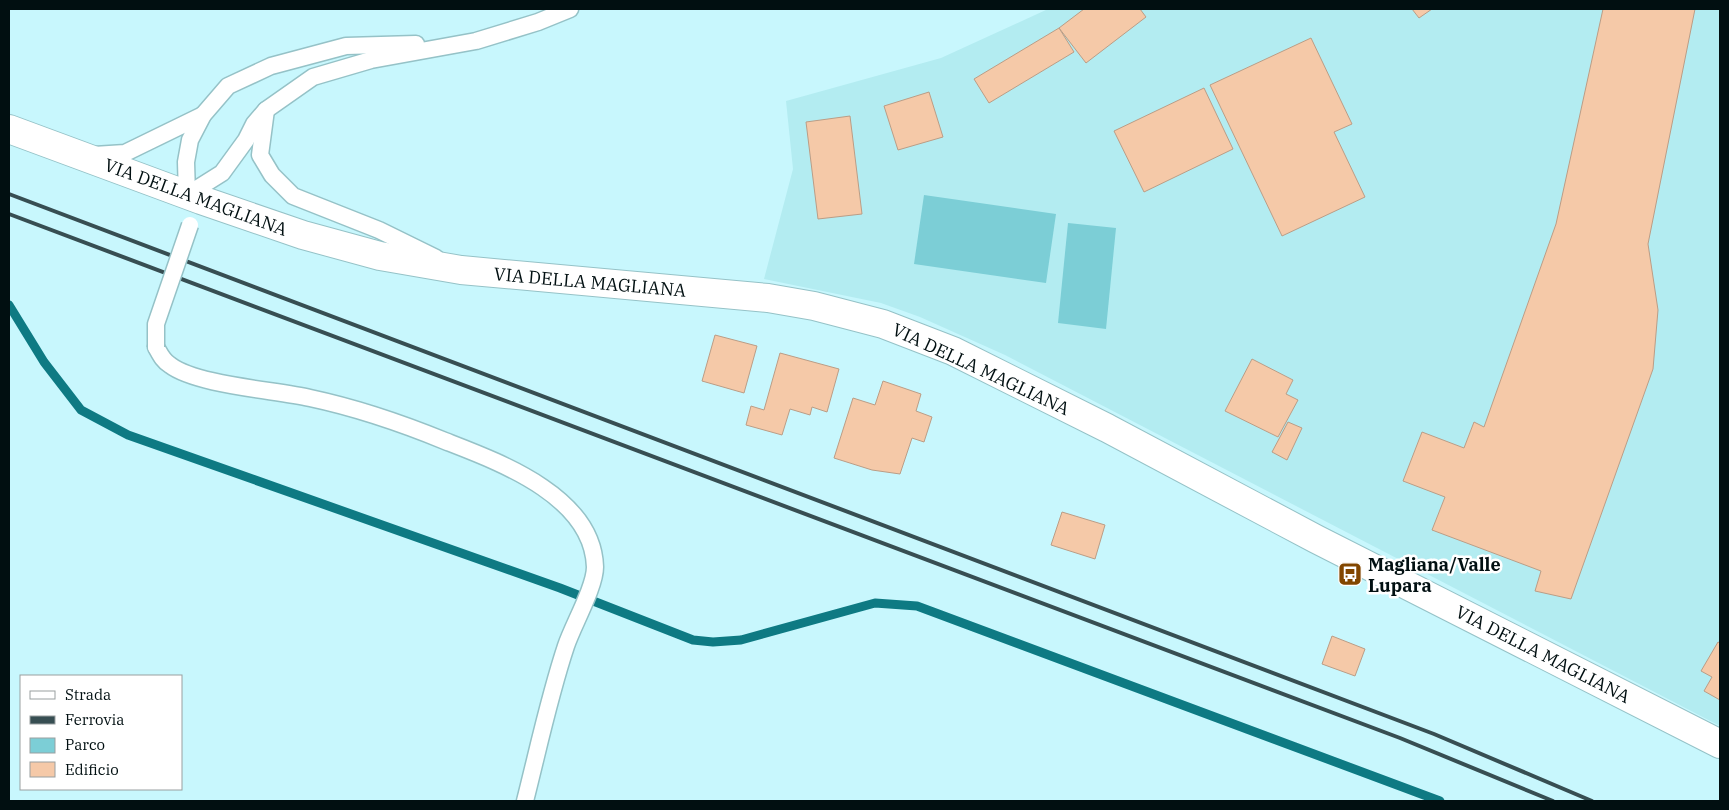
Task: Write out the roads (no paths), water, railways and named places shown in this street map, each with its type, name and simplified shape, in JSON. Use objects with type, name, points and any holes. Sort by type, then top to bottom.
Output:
[{"type":"main road","name":"VIA DELLA MAGLIANA","points":[[9,129],[194,197],[356,250],[403,261],[461,270],[747,296],[814,306],[902,330],[972,360],[1107,428],[1316,539],[1720,744]]},
{"type":"lane","points":[[194,197],[222,173],[246,140],[254,124],[266,110],[313,77],[371,60],[476,41],[538,22],[570,9]]},
{"type":"lane","points":[[449,45],[371,44],[346,46],[271,66],[228,86],[203,114],[190,140],[186,162],[194,197],[190,225],[156,324],[156,347],[168,364],[189,376],[310,398],[368,413],[495,460],[526,476],[555,496],[578,521],[590,544],[595,567],[592,581],[574,625],[557,676],[525,801]]},
{"type":"lane","points":[[266,110],[260,154],[272,175],[293,196],[379,230],[461,270]]},
{"type":"lane","points":[[81,155],[125,153],[203,114]]},
{"type":"waterway","points":[[9,305],[44,362],[81,410],[128,435],[560,588],[693,640],[713,642],[741,640],[875,603],[917,606],[1440,801]]},
{"type":"railway","points":[[9,194],[1434,734],[1592,801]]},
{"type":"railway","points":[[9,214],[1400,738],[1553,801]]},
{"type":"place","name":"Magliana/Valle Lupara","points":[[1350,574]]}]
